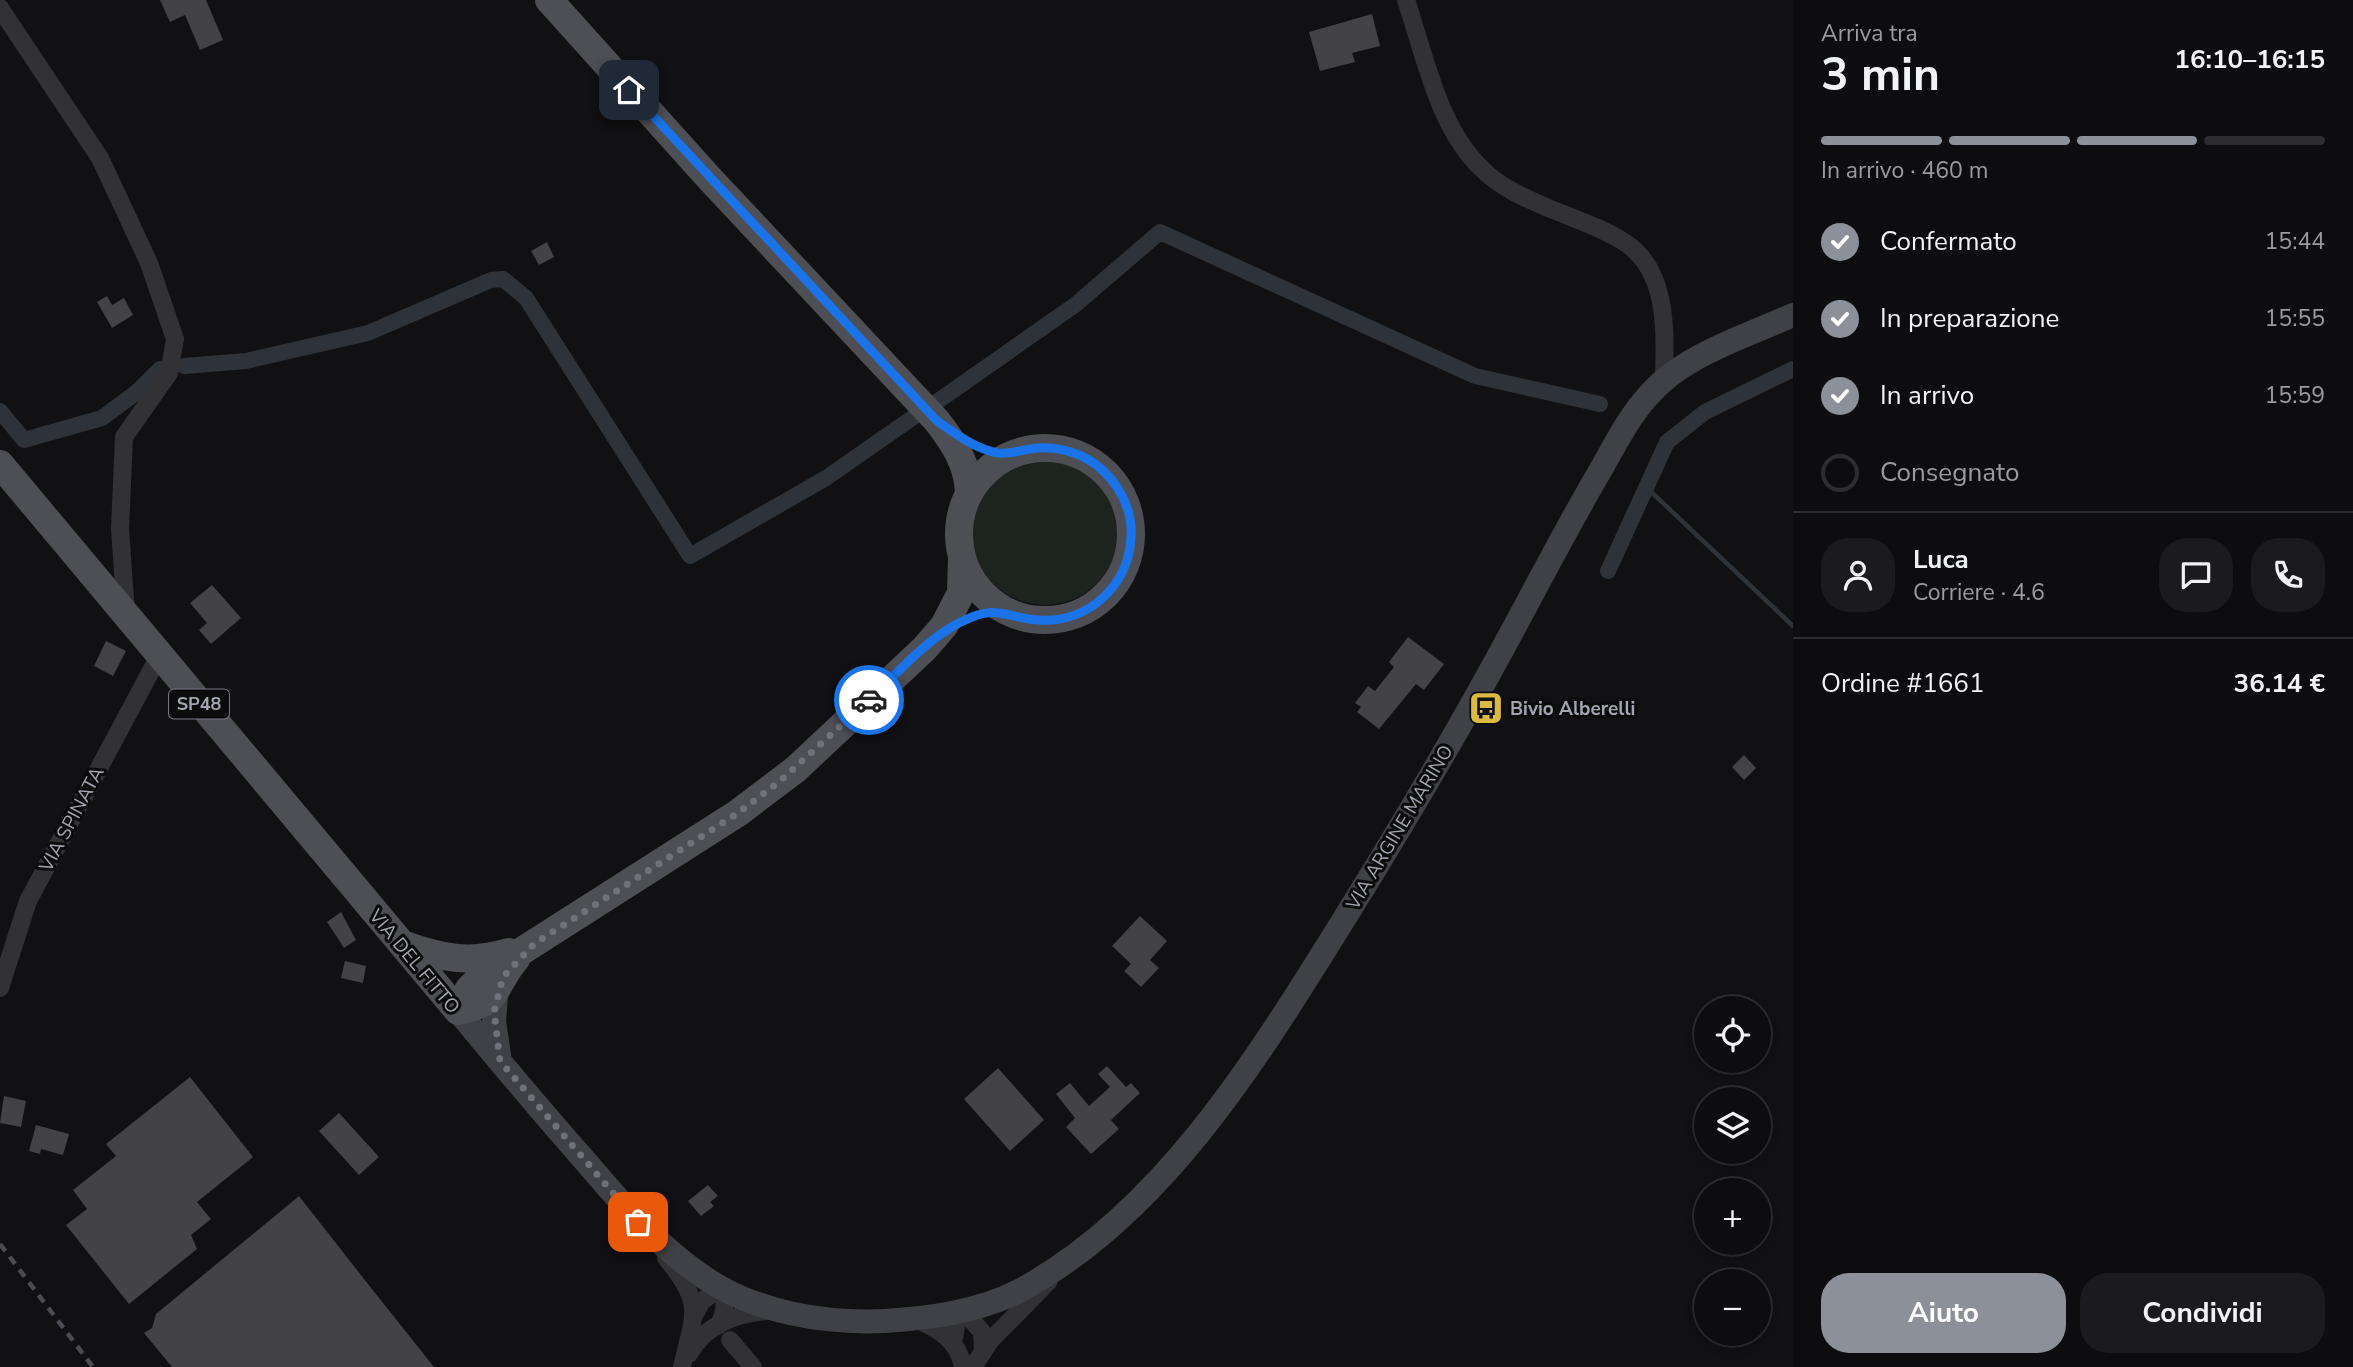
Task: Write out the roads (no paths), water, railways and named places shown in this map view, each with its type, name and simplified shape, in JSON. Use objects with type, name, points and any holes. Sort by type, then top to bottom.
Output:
[{"type":"main road","points":[[549,0],[701,169],[937,421],[960,455],[969,493]]},
{"type":"main road","points":[[937,421],[978,446],[999,453],[1031,449],[1064,450],[1094,463],[1117,485],[1130,515],[1131,548],[1127,564],[1110,592],[1084,612],[1053,621],[1020,617],[1005,611],[983,594],[962,558]]},
{"type":"main road","points":[[458,1012],[475,983],[738,813],[780,781],[923,649],[944,626],[958,603],[963,581],[959,525],[969,493],[984,473],[1015,453]]},
{"type":"main road","name":"VIA DEL FITTO","points":[[0,464],[458,1012]]},
{"type":"main road","points":[[923,649],[965,620],[982,613],[1005,611]]},
{"type":"main road","points":[[400,943],[432,955],[461,960],[494,957],[534,944]]},
{"type":"main road","points":[[458,1012],[478,1006],[496,995],[509,967],[534,944]]},
{"type":"street","points":[[1406,0],[1443,109],[1461,145],[1481,169],[1504,188],[1625,242],[1642,257],[1654,276],[1661,301],[1664,379]]},
{"type":"street","points":[[0,8],[100,158],[149,263],[175,339],[169,373],[124,437],[120,529],[126,614]]},
{"type":"street","name":"VIA ARGINE MARINO","points":[[963,1310],[1021,1289],[1078,1252],[1161,1175],[1221,1107],[1292,1003],[1477,697],[1620,436],[1647,396],[1681,366],[1793,315]]},
{"type":"street","name":"VIA SPINATA","points":[[0,988],[28,901],[159,656]]},
{"type":"street","points":[[496,995],[494,1022],[500,1061]]},
{"type":"street","name":"VIA DEL FITTO","points":[[458,1012],[654,1241],[721,1287],[784,1310],[848,1320],[915,1319],[963,1310]]},
{"type":"street","points":[[654,1241],[692,1293],[694,1317]]},
{"type":"street","points":[[973,1367],[1008,1321],[1078,1252]]},
{"type":"street","points":[[683,1367],[694,1317],[702,1301],[721,1287],[725,1302],[723,1318],[718,1326]]},
{"type":"street","points":[[683,1367],[699,1339],[718,1326],[746,1313],[784,1310]]},
{"type":"street","points":[[963,1367],[953,1344],[957,1320],[963,1310],[982,1332],[984,1350]]},
{"type":"street","name":"VIA DEL FITTO","points":[[915,1319],[942,1332],[953,1344]]},
{"type":"street","points":[[730,1340],[753,1367]]},
{"type":"waterway","points":[[938,401],[1075,305],[1160,232],[1475,376],[1600,404]]},
{"type":"waterway","points":[[184,366],[246,361],[368,333],[491,280],[503,279],[526,298],[690,556],[826,478],[915,416]]},
{"type":"waterway","points":[[0,411],[24,440],[102,418],[137,392],[160,369]]},
{"type":"waterway","points":[[1608,571],[1667,442],[1705,412],[1793,369]]},
{"type":"waterway","points":[[1646,487],[1793,626]]},
{"type":"railway","points":[[0,1244],[93,1367]]},
{"type":"place","name":"Bivio Alberelli","points":[[1486,708]]}]
